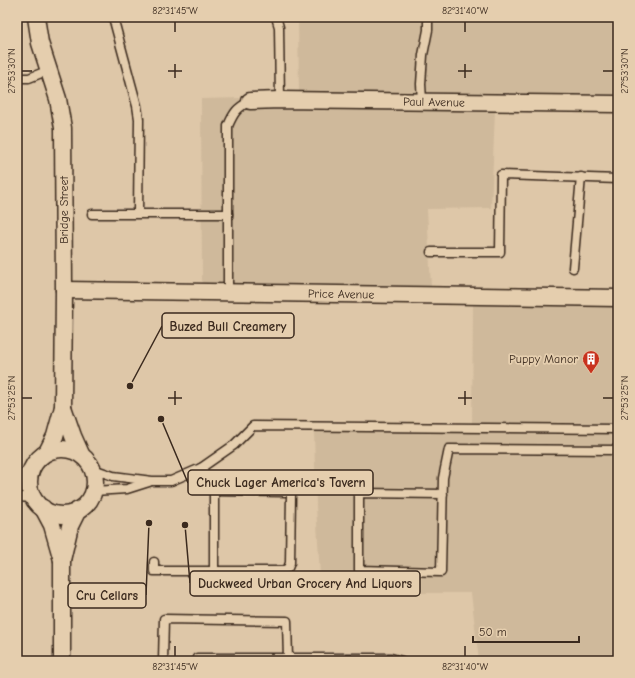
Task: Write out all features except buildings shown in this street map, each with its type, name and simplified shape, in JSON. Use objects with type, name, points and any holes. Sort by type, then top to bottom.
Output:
[{"type":"street","name":"Bridge Street","points":[[36,17],[40,43],[58,99],[64,128],[63,407],[55,436],[47,452]]},
{"type":"street","name":"Paul Avenue","points":[[250,100],[618,104]]},
{"type":"street","name":"Price Avenue","points":[[64,290],[618,298]]},
{"type":"street","name":"Bridge Street","points":[[63,407],[81,454]]},
{"type":"street","points":[[31,501],[50,512],[61,515],[71,514],[81,509],[89,501],[94,491],[96,481],[93,469],[89,462],[81,454],[73,450],[63,448],[54,449],[37,459],[32,467],[29,477],[31,501],[52,525],[62,560]]},
{"type":"street","points":[[62,661],[62,560],[70,526],[78,510]]},
{"type":"lane","points":[[113,17],[137,106],[139,119],[138,213]]},
{"type":"lane","points":[[276,17],[279,27],[280,100]]},
{"type":"lane","points":[[422,102],[421,84],[423,55],[428,30],[428,17]]},
{"type":"lane","points":[[17,78],[30,78],[49,70]]},
{"type":"lane","points":[[228,292],[228,126],[233,114],[250,100]]},
{"type":"lane","points":[[431,252],[500,252],[501,174],[618,179]]},
{"type":"lane","points":[[573,268],[581,177]]},
{"type":"lane","points":[[92,214],[228,214]]},
{"type":"lane","points":[[93,469],[113,476],[152,481],[171,481],[201,468],[234,445],[253,426],[618,429]]},
{"type":"lane","points":[[442,494],[359,493],[359,570],[441,572],[443,478],[449,449],[618,450]]},
{"type":"lane","points":[[17,478],[32,467]]},
{"type":"lane","points":[[201,468],[207,476],[214,491],[214,571]]},
{"type":"lane","points":[[94,491],[127,489],[152,481]]},
{"type":"lane","points":[[154,562],[154,571],[282,571],[288,568],[290,563],[291,495],[289,492],[214,491]]},
{"type":"lane","points":[[162,661],[164,619],[287,621],[288,659]]},
{"type":"lane","points":[[197,661],[197,658],[267,660],[391,658],[402,661]]},
{"type":"shaded area","points":[[298,17],[618,17],[618,96],[299,92]]},
{"type":"shaded area","points":[[243,98],[243,109],[280,108],[495,111],[491,208],[427,209],[431,287],[202,284],[201,99]]},
{"type":"shaded area","points":[[473,304],[618,306],[618,661],[479,661],[471,593],[321,593],[316,506],[314,431],[472,429]]},
{"type":"place","name":"Puppy Manor","points":[[591,374]]},
{"type":"place","name":"Buzed Bull Creamery","points":[[130,386]]},
{"type":"place","name":"Chuck Lager America's Tavern","points":[[161,419]]},
{"type":"place","name":"Cru Cellars","points":[[149,523]]},
{"type":"place","name":"Duckweed Urban Grocery And Liquors","points":[[185,525]]}]
